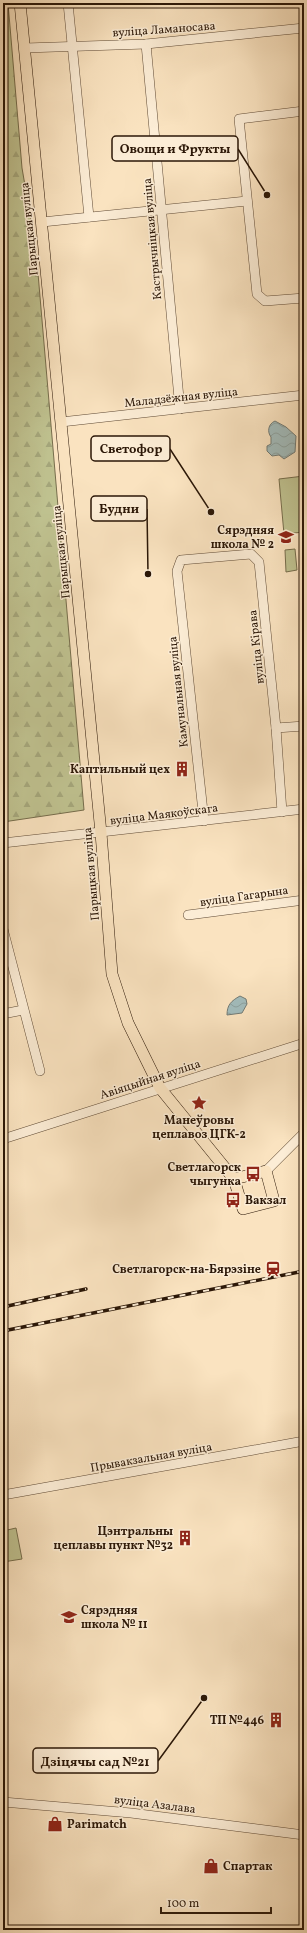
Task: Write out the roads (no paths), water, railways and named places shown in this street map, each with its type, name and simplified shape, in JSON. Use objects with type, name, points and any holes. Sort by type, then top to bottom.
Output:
[{"type":"main road","name":"Парыцкая вуліца","points":[[20,3],[101,833],[112,974],[128,1023],[160,1088],[234,1179]]},
{"type":"main road","points":[[266,1171],[274,1200],[243,1209],[234,1179],[266,1171]]},
{"type":"street","points":[[68,3],[89,217]]},
{"type":"street","name":"вуліца Ламаносава","points":[[25,48],[146,44],[304,28]]},
{"type":"street","name":"Кастрычніцкая вуліца","points":[[146,44],[180,409]]},
{"type":"street","points":[[304,111],[239,119],[257,294],[265,301],[304,298]]},
{"type":"street","points":[[42,222],[247,202]]},
{"type":"street","name":"Маладзёжная вуліца","points":[[61,422],[304,396]]},
{"type":"street","name":"вуліца Кірава","points":[[181,560],[251,554],[259,562],[276,728],[282,812]]},
{"type":"street","name":"Камунальная вуліца","points":[[181,560],[177,571],[204,821]]},
{"type":"street","points":[[276,728],[304,726]]},
{"type":"street","name":"вуліца Маякоўскага","points":[[3,843],[304,809]]},
{"type":"street","name":"вуліца Гагарына","points":[[188,915],[304,900]]},
{"type":"street","points":[[3,929],[40,1071]]},
{"type":"street","points":[[3,1014],[23,1010]]},
{"type":"street","name":"Авіяцыйная вуліца","points":[[3,1139],[304,1042]]},
{"type":"street","points":[[266,1171],[304,1134]]},
{"type":"street","name":"Прывакзальная вуліца","points":[[3,1496],[304,1441]]},
{"type":"street","name":"вуліца Азалава","points":[[3,1802],[131,1812],[304,1835]]},
{"type":"water","points":[[275,421],[286,427],[296,436],[295,452],[284,459],[279,455],[272,456],[267,451],[267,446],[271,444],[269,428]]},
{"type":"water","points":[[240,996],[246,999],[247,1004],[242,1013],[227,1015],[230,1004]]},
{"type":"railway","points":[[3,1331],[304,1271]]},
{"type":"railway","points":[[3,1307],[86,1289]]},
{"type":"place","name":"Овощи и Фрукты","points":[[267,195]]},
{"type":"place","name":"Светофор","points":[[211,512]]},
{"type":"place","name":"Сярэдняя школа № 2","points":[[286,537]]},
{"type":"place","name":"Будни","points":[[148,574]]},
{"type":"place","name":"Каптильный цех","points":[[182,769]]},
{"type":"place","name":"Манеўровы цеплавоз ЦГК-2","points":[[199,1103]]},
{"type":"place","name":"Светлагорск чыгунка","points":[[253,1174]]},
{"type":"place","name":"Вакзал","points":[[233,1200]]},
{"type":"place","name":"Светлагорск-на-Бярэзіне","points":[[273,1269]]},
{"type":"place","name":"Цэнтральны цеплавы пункт №32","points":[[185,1538]]},
{"type":"place","name":"Сярэдняя школа № 11","points":[[69,1617]]},
{"type":"place","name":"Дзіцячы сад №21","points":[[204,1698]]},
{"type":"place","name":"ТП №446","points":[[276,1720]]},
{"type":"place","name":"Parimatch","points":[[55,1824]]},
{"type":"place","name":"Спартак","points":[[211,1866]]}]
